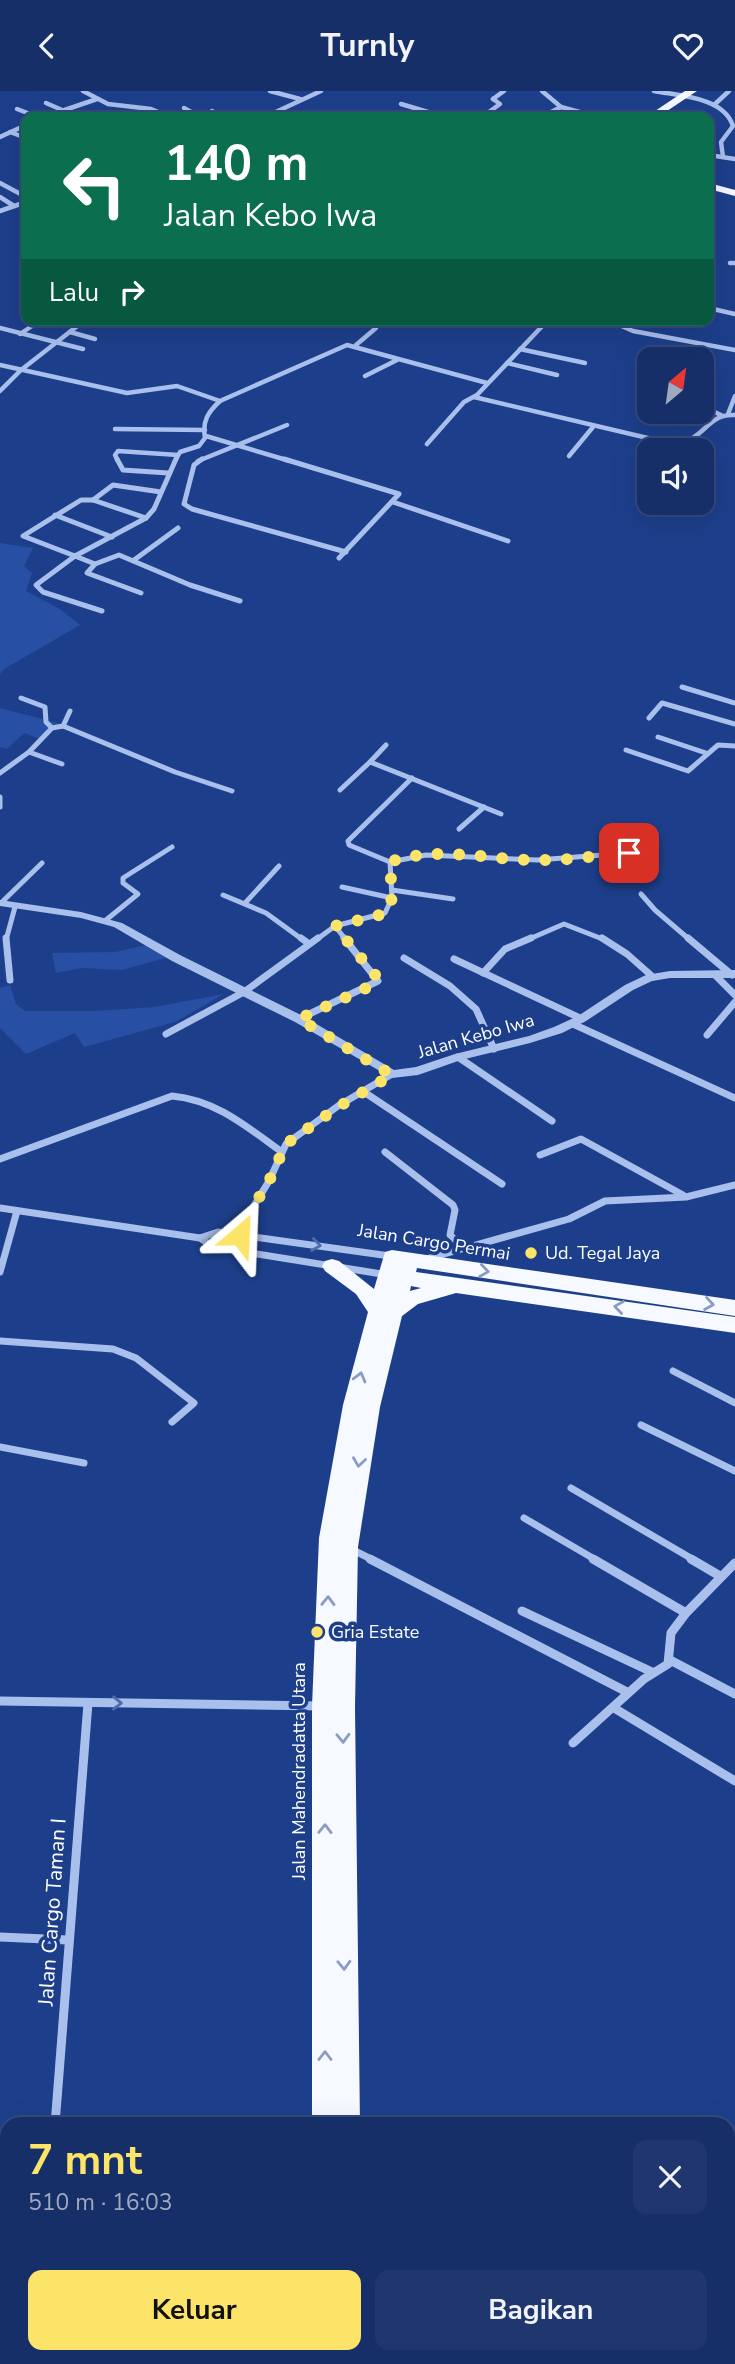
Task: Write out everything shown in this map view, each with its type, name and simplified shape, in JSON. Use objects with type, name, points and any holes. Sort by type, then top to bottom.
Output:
[{"type":"highway","points":[[659,112],[687,94]]},
{"type":"highway","points":[[714,187],[735,193]]},
{"type":"highway","points":[[332,1266],[363,1289],[385,1311],[422,1294],[472,1286]]},
{"type":"highway","name":"Jalan Cargo Permai","points":[[403,1266],[472,1286],[735,1325]]},
{"type":"highway","name":"Jalan Cargo Permai","points":[[403,1266],[735,1308]]},
{"type":"highway","name":"Jalan Mahendradatta Utara","points":[[348,2117],[333,1707],[330,1538],[348,1426],[385,1311],[403,1266]]},
{"type":"highway","name":"Jalan Mahendradatta Utara","points":[[325,2117],[333,1707],[347,1547],[385,1311]]},
{"type":"street","points":[[84,92],[93,91]]},
{"type":"street","points":[[270,91],[300,99]]},
{"type":"street","points":[[275,112],[321,91]]},
{"type":"street","points":[[489,112],[500,104],[492,99],[504,91]]},
{"type":"street","points":[[542,91],[561,107],[580,112]]},
{"type":"street","points":[[654,91],[687,94],[715,104],[728,113],[733,126],[721,142],[723,157]]},
{"type":"street","points":[[715,104],[729,91]]},
{"type":"street","points":[[84,92],[120,107],[159,112]]},
{"type":"street","points":[[57,112],[97,99]]},
{"type":"street","points":[[46,103],[62,110]]},
{"type":"street","points":[[401,104],[428,112]]},
{"type":"street","points":[[551,112],[561,107]]},
{"type":"street","points":[[184,108],[191,112]]},
{"type":"street","points":[[17,109],[25,112]]},
{"type":"street","points":[[728,113],[735,113]]},
{"type":"street","points":[[0,137],[21,127]]},
{"type":"street","points":[[10,132],[21,136]]},
{"type":"street","points":[[714,156],[735,159]]},
{"type":"street","points":[[0,183],[21,196]]},
{"type":"street","points":[[0,197],[14,206]]},
{"type":"street","points":[[0,211],[21,202]]},
{"type":"street","points":[[714,309],[735,314]]},
{"type":"street","points":[[20,334],[32,326]]},
{"type":"street","points":[[0,391],[21,370],[78,326]]},
{"type":"street","points":[[427,445],[464,402],[474,397],[542,326]]},
{"type":"street","points":[[624,326],[642,333],[735,350]]},
{"type":"street","points":[[0,328],[83,349]]},
{"type":"street","points":[[356,345],[376,328]]},
{"type":"street","points":[[70,332],[96,339]]},
{"type":"street","points":[[206,433],[203,426],[209,411],[220,401],[342,347],[356,345],[397,360],[487,383]]},
{"type":"street","points":[[520,349],[584,363]]},
{"type":"street","points":[[365,376],[397,360]]},
{"type":"street","points":[[507,363],[557,376]]},
{"type":"street","points":[[0,365],[127,393],[177,386],[220,401]]},
{"type":"street","points":[[474,397],[593,427],[655,441],[682,444],[692,441],[711,422],[726,415],[735,396]]},
{"type":"street","points":[[714,410],[735,415]]},
{"type":"street","points":[[287,425],[195,463],[185,506],[264,531],[346,552]]},
{"type":"street","points":[[569,456],[593,427]]},
{"type":"street","points":[[115,429],[206,433],[239,447],[397,493],[398,496],[393,502],[340,558]]},
{"type":"street","points":[[102,611],[43,592],[36,587],[75,556],[146,519],[154,509],[167,473],[178,455],[184,449],[199,446],[206,433]]},
{"type":"street","points":[[167,473],[123,470],[115,455],[118,451],[127,451],[178,455]]},
{"type":"street","points":[[93,500],[113,485],[161,492]]},
{"type":"street","points":[[95,564],[23,536],[81,500],[93,500],[146,519]]},
{"type":"street","points":[[393,502],[508,541]]},
{"type":"street","points":[[55,515],[112,537]]},
{"type":"street","points":[[134,560],[178,528]]},
{"type":"street","points":[[141,593],[87,573],[95,564],[115,555],[134,560],[190,585],[240,601]]},
{"type":"street","points":[[682,687],[735,703]]},
{"type":"street","points":[[21,698],[45,707],[46,722],[51,729]]},
{"type":"street","points":[[649,718],[662,703],[735,724]]},
{"type":"street","points":[[63,726],[70,711]]},
{"type":"street","points":[[0,773],[44,740],[51,729],[63,726],[175,772],[232,791]]},
{"type":"street","points":[[659,737],[706,753]]},
{"type":"street","points":[[340,790],[386,745]]},
{"type":"street","points":[[626,750],[688,771],[718,745],[735,746]]},
{"type":"street","points":[[29,751],[62,764]]},
{"type":"street","points":[[370,762],[500,814]]},
{"type":"street","points":[[412,778],[348,841],[349,845],[390,862],[410,855],[435,852],[534,860],[629,853]]},
{"type":"street","points":[[0,797],[0,807]]},
{"type":"street","points":[[459,829],[484,807]]},
{"type":"street","points":[[106,920],[138,894],[122,883],[123,878],[172,847]]},
{"type":"street","points":[[166,1034],[244,992],[307,943],[335,926],[385,913],[392,894],[390,862]]},
{"type":"street","points":[[42,863],[1,903],[106,920],[299,1019],[392,1075],[299,1129],[286,1144],[269,1181],[243,1224],[240,1235]]},
{"type":"street","points":[[246,902],[279,866]]},
{"type":"street","points":[[342,887],[453,899]]},
{"type":"street","points":[[641,894],[663,917],[734,975]]},
{"type":"street","points":[[223,895],[246,902],[289,928],[307,943]]},
{"type":"street","points":[[10,980],[6,938],[15,907]]},
{"type":"street","points":[[483,973],[505,949],[564,925],[599,936],[627,954],[653,977]]},
{"type":"street","points":[[299,1019],[378,982],[335,926]]},
{"type":"street","points":[[404,958],[450,986],[476,1009],[494,1049]]},
{"type":"street","points":[[454,959],[735,1098]]},
{"type":"street","name":"Jalan Kebo Iwa","points":[[392,1075],[407,1074],[458,1057],[518,1044],[578,1021],[618,993],[653,977],[734,975]]},
{"type":"street","points":[[716,976],[735,995]]},
{"type":"street","points":[[707,1035],[735,1002]]},
{"type":"street","points":[[458,1057],[552,1121]]},
{"type":"street","points":[[364,1092],[502,1184]]},
{"type":"street","points":[[0,1159],[172,1096],[187,1096],[208,1103],[282,1152]]},
{"type":"street","points":[[541,1155],[581,1139],[686,1196]]},
{"type":"street","points":[[385,1153],[453,1205],[455,1210],[450,1235],[463,1247]]},
{"type":"street","points":[[403,1266],[569,1219],[605,1201],[686,1196],[735,1185]]},
{"type":"street","name":"Jalan Cargo Permai","points":[[0,1208],[200,1238],[214,1247],[332,1266],[403,1266]]},
{"type":"street","points":[[0,1272],[17,1211]]},
{"type":"street","name":"Jalan Cargo Permai","points":[[200,1238],[218,1232],[293,1242],[403,1266]]},
{"type":"street","points":[[286,1258],[293,1242]]},
{"type":"street","points":[[0,1341],[105,1347],[136,1359],[194,1403],[172,1422]]},
{"type":"street","points":[[673,1371],[735,1403]]},
{"type":"street","points":[[642,1425],[735,1471]]},
{"type":"street","points":[[0,1447],[84,1463]]},
{"type":"street","points":[[571,1488],[720,1576]]},
{"type":"street","points":[[524,1518],[686,1613]]},
{"type":"street","points":[[347,1547],[627,1692]]},
{"type":"street","points":[[573,1743],[614,1708],[627,1692],[652,1672],[668,1664],[671,1633],[686,1613],[735,1563]]},
{"type":"street","points":[[522,1611],[652,1672]]},
{"type":"street","points":[[670,1660],[735,1694]]},
{"type":"street","points":[[0,1701],[333,1707]]},
{"type":"street","name":"Jalan Cargo Taman I","points":[[56,2117],[88,1703]]},
{"type":"street","points":[[614,1708],[735,1781]]},
{"type":"street","points":[[0,1937],[68,1940]]},
{"type":"shaded area","points":[[0,543],[33,548],[24,566],[32,573],[26,591],[60,609],[80,625],[4,669],[0,674]]},
{"type":"shaded area","points":[[0,708],[61,724],[40,739],[24,733],[7,749],[0,747]]},
{"type":"shaded area","points":[[146,945],[169,957],[122,970],[82,968],[56,973],[52,953],[116,952]]},
{"type":"shaded area","points":[[10,985],[16,1004],[25,1011],[97,1011],[154,1007],[224,994],[175,1022],[84,1047],[75,1033],[26,1054],[0,1028],[0,988]]},
{"type":"place","name":"Ud. Tegal Jaya","points":[[531,1253]]},
{"type":"place","name":"Gria Estate","points":[[317,1632]]},
{"type":"route","points":[[240,1235],[243,1224],[269,1181],[286,1144],[302,1130],[392,1075],[299,1019],[377,983],[376,976],[335,926],[380,915],[388,910],[392,898],[390,862],[410,855],[435,852],[534,860],[629,853]]}]
